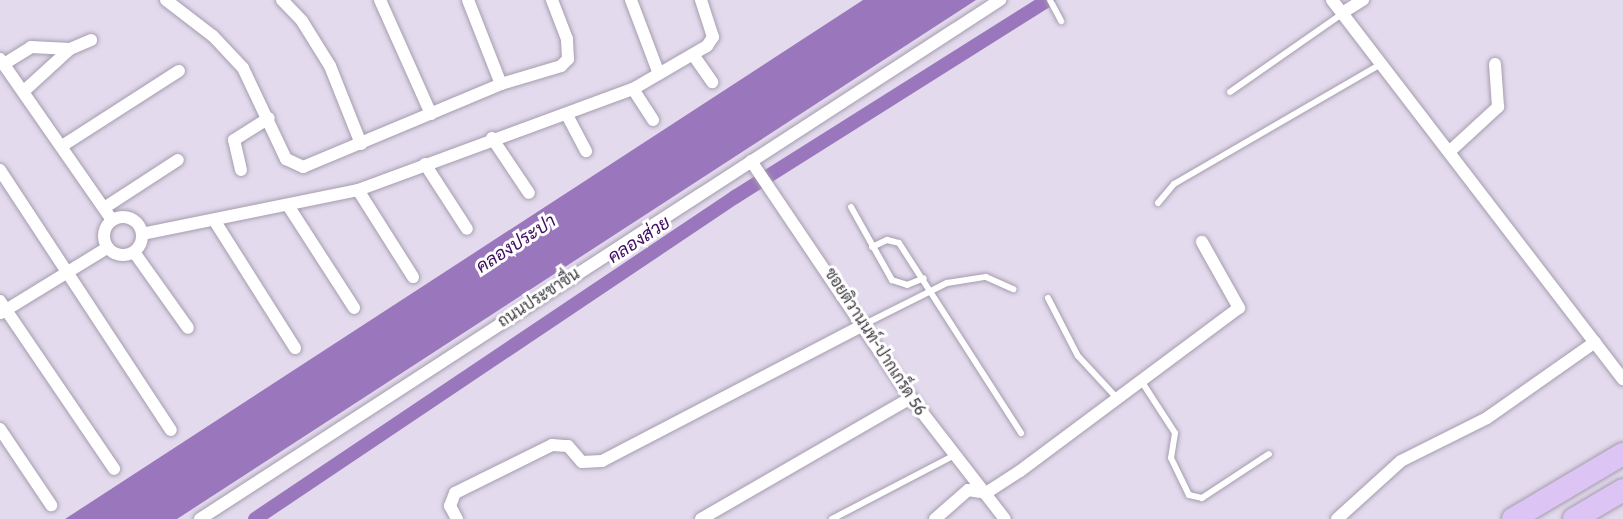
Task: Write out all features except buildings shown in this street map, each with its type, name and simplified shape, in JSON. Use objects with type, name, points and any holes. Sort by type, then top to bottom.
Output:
[{"type":"highway","points":[[1513,519],[1623,454]]},
{"type":"highway","points":[[1574,519],[1623,490]]},
{"type":"street","points":[[166,0],[243,68],[269,118],[286,159],[294,166],[361,144],[501,84],[568,59],[567,39],[552,0]]},
{"type":"street","points":[[282,0],[302,21],[330,66],[361,144]]},
{"type":"street","points":[[380,0],[431,114]]},
{"type":"street","points":[[468,0],[501,84]]},
{"type":"street","points":[[631,0],[659,74]]},
{"type":"street","points":[[142,234],[216,223],[358,190],[492,138],[567,115],[633,89],[694,56],[713,37],[701,0]]},
{"type":"street","name":"ถนนประชาชื่น","points":[[200,519],[1000,0]]},
{"type":"street","points":[[1332,0],[1623,379]]},
{"type":"street","points":[[1342,14],[1364,0]]},
{"type":"street","points":[[24,91],[69,49],[92,40]]},
{"type":"street","points":[[69,49],[31,47],[2,61],[112,220]]},
{"type":"street","points":[[694,56],[712,82]]},
{"type":"street","points":[[1449,152],[1498,107],[1495,64]]},
{"type":"street","points":[[62,146],[179,71]]},
{"type":"street","points":[[633,89],[653,120]]},
{"type":"street","points":[[567,115],[586,151]]},
{"type":"street","points":[[241,170],[234,140],[269,118]]},
{"type":"street","points":[[492,138],[529,193]]},
{"type":"street","points":[[104,208],[178,159]]},
{"type":"street","name":"ซอยติวานนท์-ปากเกร็ด 56","points":[[752,161],[865,324],[911,398],[953,456],[986,493],[1005,519]]},
{"type":"street","points":[[425,164],[467,229]]},
{"type":"street","points":[[0,170],[64,271],[171,430]]},
{"type":"street","points":[[358,190],[413,277]]},
{"type":"street","points":[[290,207],[354,308]]},
{"type":"street","points":[[107,248],[105,228],[112,220],[131,218],[142,234]]},
{"type":"street","points":[[216,223],[296,348]]},
{"type":"street","points":[[134,252],[142,234]]},
{"type":"street","points":[[935,519],[968,490],[986,493],[1083,427],[1139,379],[1239,308],[1202,242]]},
{"type":"street","points":[[107,248],[2,308],[114,469]]},
{"type":"street","points":[[107,248],[120,255],[134,252]]},
{"type":"street","points":[[134,252],[188,328]]},
{"type":"street","points":[[457,519],[450,506],[455,493],[552,445],[568,446],[582,462],[602,461],[865,324]]},
{"type":"street","points":[[1337,519],[1401,461],[1487,418],[1594,342]]},
{"type":"street","points":[[701,519],[911,398]]},
{"type":"street","points":[[0,429],[51,506]]},
{"type":"lane","points":[[1050,0],[1061,21]]},
{"type":"lane","points":[[1230,92],[1342,14]]},
{"type":"lane","points":[[1158,203],[1174,184],[1381,64]]},
{"type":"lane","points":[[851,207],[872,247],[898,286],[924,278]]},
{"type":"lane","points":[[872,247],[887,240],[899,243],[924,278],[929,290],[1021,433]]},
{"type":"lane","points":[[865,324],[929,290],[986,278],[1013,289]]},
{"type":"lane","points":[[1048,298],[1078,356],[1116,397]]},
{"type":"lane","points":[[1139,379],[1175,433],[1171,458],[1190,495],[1202,498],[1269,454]]},
{"type":"lane","points":[[832,519],[953,456]]},
{"type":"water","name":"คลองประปา","points":[[863,0],[976,0],[177,519],[65,519]]},
{"type":"waterway","name":"คลองส่วย","points":[[255,519],[735,197],[1048,0]]}]
